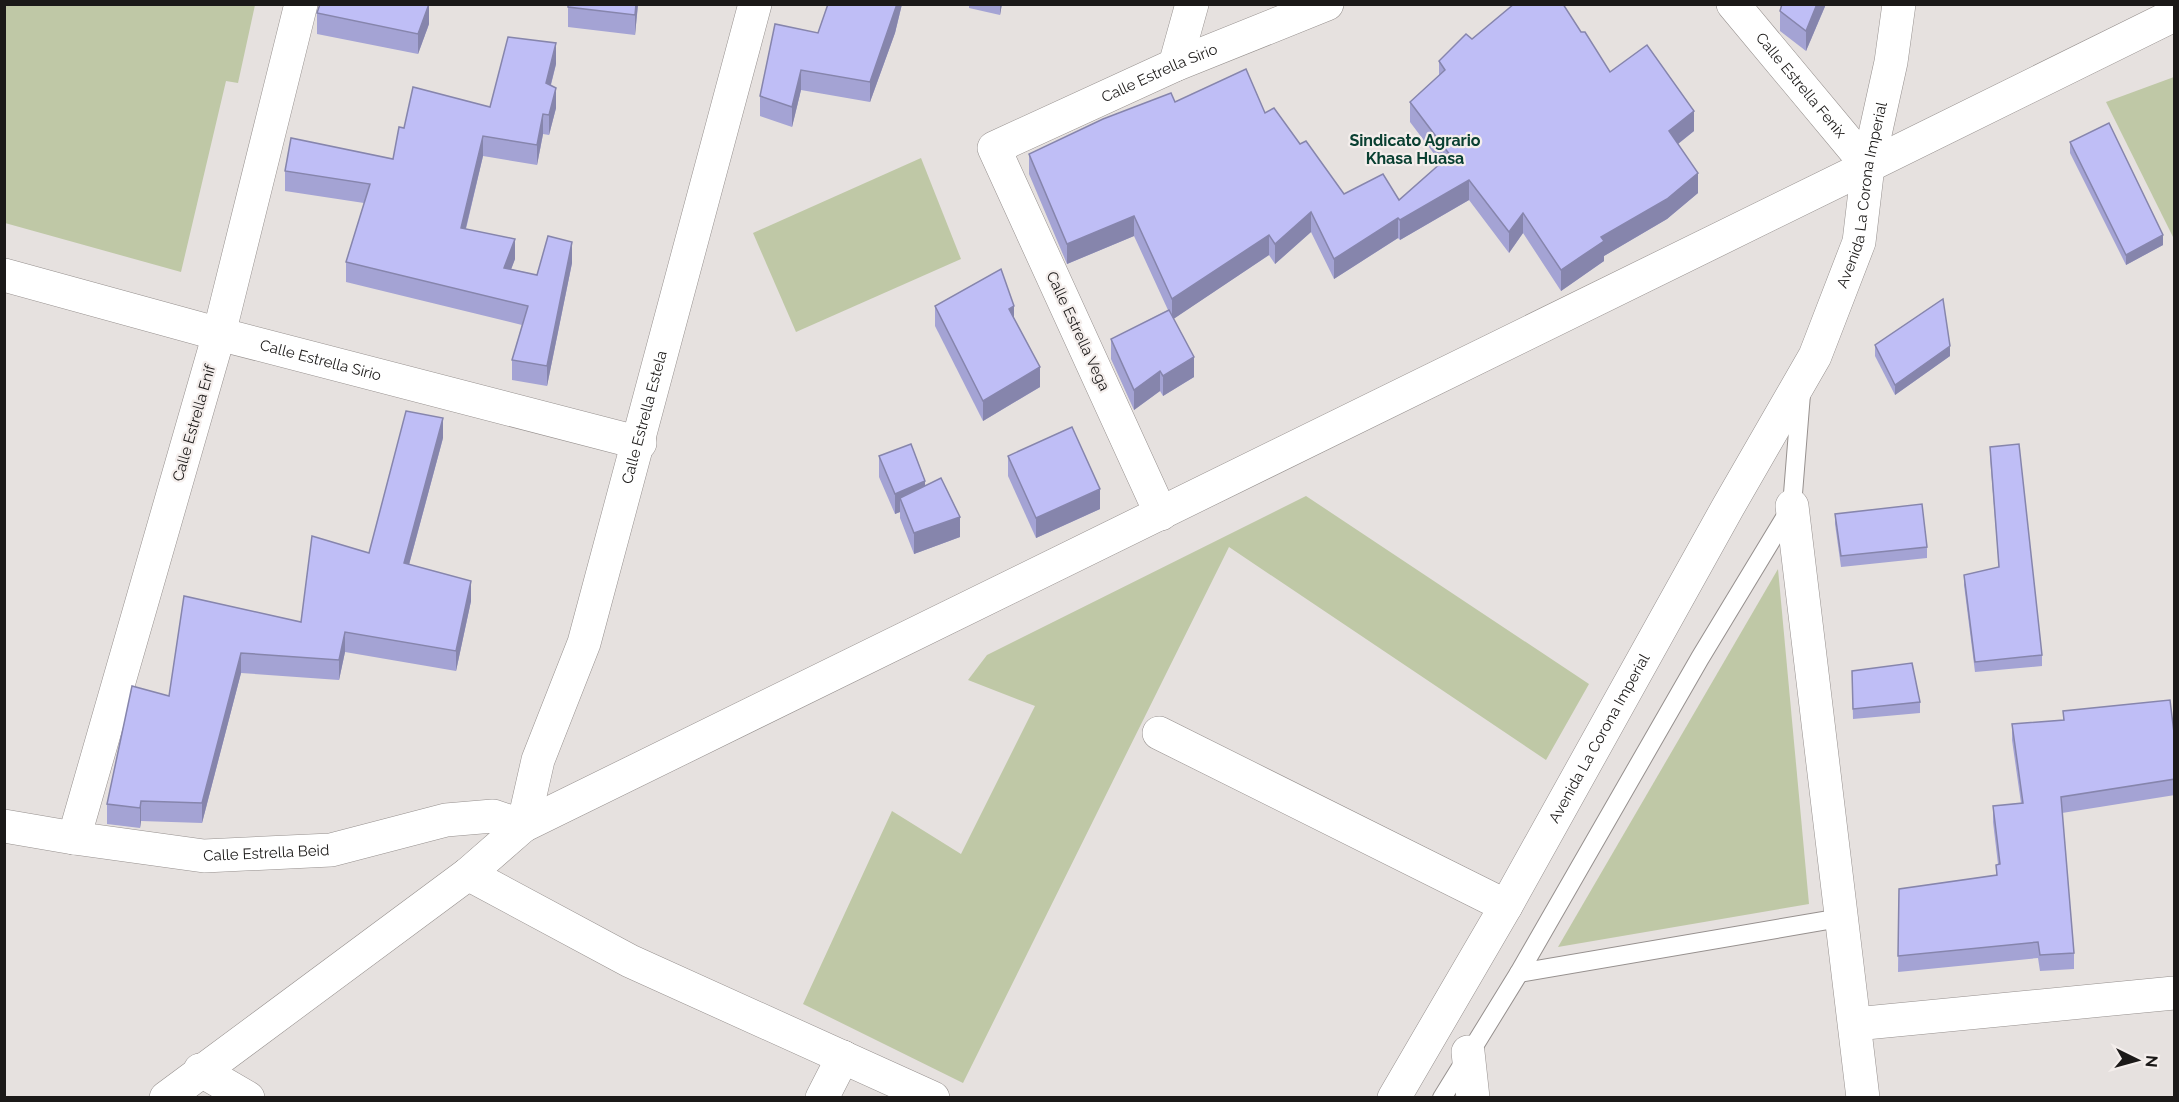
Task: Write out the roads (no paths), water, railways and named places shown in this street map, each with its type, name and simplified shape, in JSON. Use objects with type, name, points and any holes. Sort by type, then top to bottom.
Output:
[{"type":"street","name":"Calle Estrella Enif","points":[[74,838],[219,334],[302,4]]},
{"type":"street","name":"Calle Estrella Estela","points":[[523,826],[538,760],[584,643],[640,443],[754,4]]},
{"type":"street","points":[[1175,65],[1192,4]]},
{"type":"street","name":"Calle Estrella Sirio","points":[[994,148],[1175,65],[1327,4]]},
{"type":"street","name":"Calle Estrella Fenix","points":[[1733,4],[1868,166]]},
{"type":"street","name":"Avenida La Corona Imperial","points":[[1394,1098],[1506,906],[1815,357],[1860,242],[1868,166],[1891,62],[1899,4]]},
{"type":"street","points":[[166,1098],[200,1070],[468,874],[523,826],[2175,15]]},
{"type":"street","name":"Calle Estrella Vega","points":[[994,148],[1161,514]]},
{"type":"street","name":"Calle Estrella Sirio","points":[[4,275],[219,334],[640,443]]},
{"type":"street","points":[[1792,506],[1863,1098]]},
{"type":"street","points":[[1159,733],[1506,906]]},
{"type":"street","name":"Calle Estrella Beid","points":[[4,826],[204,856],[331,849],[446,820],[493,816],[523,826]]},
{"type":"street","points":[[468,874],[630,961],[933,1098]]},
{"type":"street","points":[[1855,1024],[2175,993]]},
{"type":"street","points":[[1468,1052],[1473,1098]]},
{"type":"street","points":[[822,1098],[843,1057]]},
{"type":"street","points":[[200,1070],[248,1098]]},
{"type":"lane","name":"Avenida La Corona Imperial","points":[[1442,1098],[1468,1052],[1519,973],[1700,658],[1792,506],[1802,378]]},
{"type":"lane","points":[[1519,973],[1840,918]]},
{"type":"district","name":"Sindicato Agrario Khasa Huasa","points":[[1415,149]]}]
